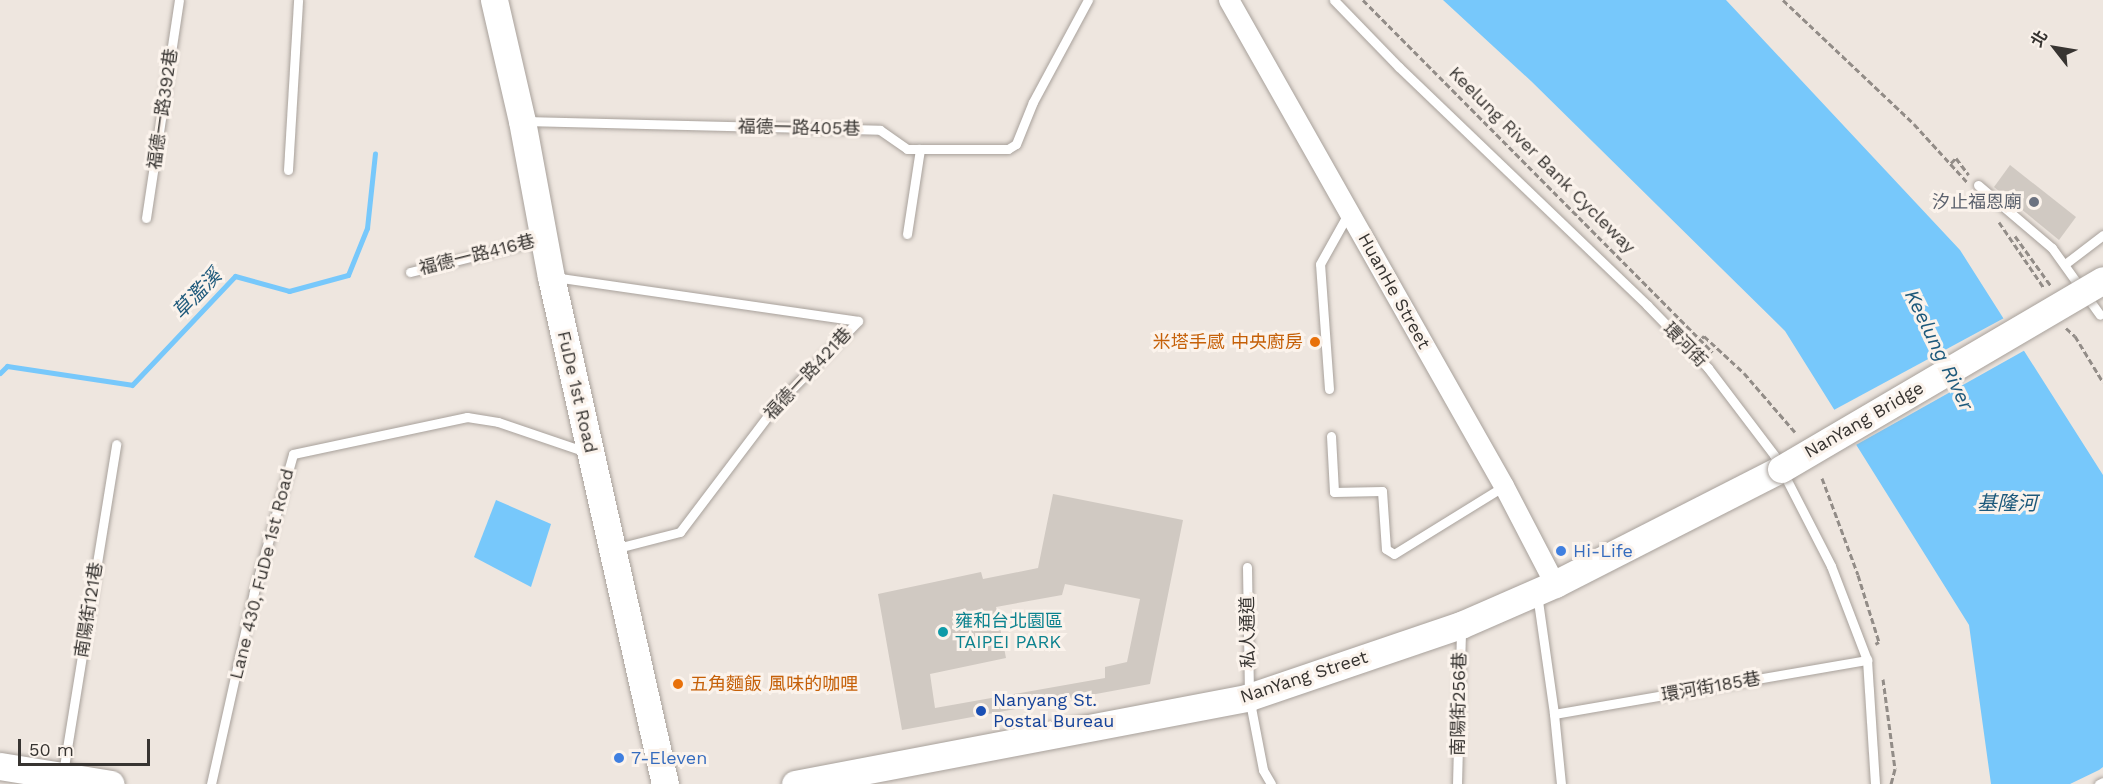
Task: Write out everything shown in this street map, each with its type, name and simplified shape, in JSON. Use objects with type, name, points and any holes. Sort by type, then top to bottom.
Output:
[{"type":"street","name":"FuDe 1st Road","points":[[494,0],[522,121],[551,277],[665,784]]},
{"type":"street","name":"HuanHe Street","points":[[1229,0],[1504,486],[1546,588]]},
{"type":"street","name":"NanYang Bridge","points":[[1780,470],[2103,280]]},
{"type":"street","name":"NanYang Street","points":[[810,783],[1249,697],[1461,625],[1546,588],[1780,470]]},
{"type":"street","points":[[0,766],[86,781]]},
{"type":"lane","name":"福德一路392巷","points":[[146,218],[179,0]]},
{"type":"lane","points":[[288,170],[298,0]]},
{"type":"lane","name":"福德一路405巷","points":[[522,121],[880,130],[907,149],[1008,149],[1016,144],[1033,102],[1088,0]]},
{"type":"lane","name":"環河街","points":[[1334,0],[1399,67],[1647,305],[1708,368],[1774,456],[1831,566],[1867,660],[1875,784]]},
{"type":"lane","points":[[907,234],[920,149]]},
{"type":"lane","points":[[1975,186],[2052,248],[2100,315]]},
{"type":"lane","points":[[1329,389],[1320,264],[1350,212]]},
{"type":"lane","points":[[2065,264],[2103,236]]},
{"type":"lane","name":"福德一路416巷","points":[[410,272],[544,238]]},
{"type":"lane","name":"福德一路421巷","points":[[551,277],[858,321],[776,405],[680,532],[612,550]]},
{"type":"lane","name":"Lane 430, FuDe 1st Road","points":[[211,784],[254,592],[293,454],[467,417],[498,422],[591,454]]},
{"type":"lane","points":[[1331,436],[1334,492],[1382,491],[1386,549],[1394,554],[1504,486]]},
{"type":"lane","name":"南陽街121巷","points":[[86,781],[116,444]]},
{"type":"lane","name":"私人通道","points":[[1247,567],[1249,697],[1263,770],[1271,784]]},
{"type":"lane","points":[[1546,588],[1561,784]]},
{"type":"lane","name":"南陽街256巷","points":[[1457,784],[1461,625]]},
{"type":"lane","name":"環河街185巷","points":[[1554,714],[1867,660]]},
{"type":"lane","points":[[2099,784],[2103,782]]},
{"type":"path","name":"Keelung River Bank Cycleway","points":[[1364,0],[1702,338],[1704,336],[1744,373],[1796,432]]},
{"type":"path","points":[[1783,0],[1914,124],[1975,186]]},
{"type":"path","points":[[1951,163],[1956,158],[1975,186]]},
{"type":"path","points":[[1998,212],[2055,291]]},
{"type":"path","points":[[1998,220],[2043,283]]},
{"type":"path","points":[[2074,336],[2103,382]]},
{"type":"path","points":[[1822,478],[1858,575],[1879,642],[1875,644]]},
{"type":"path","points":[[1883,678],[1895,769],[1891,784]]},
{"type":"water","name":"基隆河","points":[[1443,0],[1726,0],[1960,250],[2103,475],[2103,784],[1991,784],[1969,625],[1785,331],[1531,81]]},
{"type":"water","points":[[496,500],[551,524],[531,587],[474,557]]},
{"type":"pier","points":[[2006,317],[2027,349],[1854,446],[1832,411]]},
{"type":"pier","points":[[2103,767],[2103,784],[2070,784],[2099,770]]},
{"type":"building","name":"汐止福恩廟","points":[[2010,165],[2076,217],[2059,240],[1994,187]]},
{"type":"building","name":"雍和台北園區 TAIPEI PARK","points":[[1053,494],[1183,520],[1150,684],[902,730],[878,594],[981,572],[983,579],[1038,568]],"holes":[[[1065,584],[1140,599],[1127,662],[1105,667],[1105,678],[935,708],[930,674],[1006,658],[996,607],[1062,595]]]},
{"type":"waterway","name":"草濫溪","points":[[0,373],[7,366],[132,385],[235,276],[289,291],[348,275],[367,228],[375,153]]},
{"type":"place","name":"汐止福恩廟","points":[[2034,202]]},
{"type":"place","name":"米塔手感 中央廚房","points":[[1315,342]]},
{"type":"place","name":"Hi-Life","points":[[1561,551]]},
{"type":"place","name":"雍和台北園區 TAIPEI PARK","points":[[943,632]]},
{"type":"place","name":"五角麵飯 風味的咖哩","points":[[678,684]]},
{"type":"place","name":"Nanyang St. Postal Bureau","points":[[981,711]]},
{"type":"place","name":"7-Eleven","points":[[619,758]]},
{"type":"water label","name":"Keelung River","points":[[1939,350]]}]
